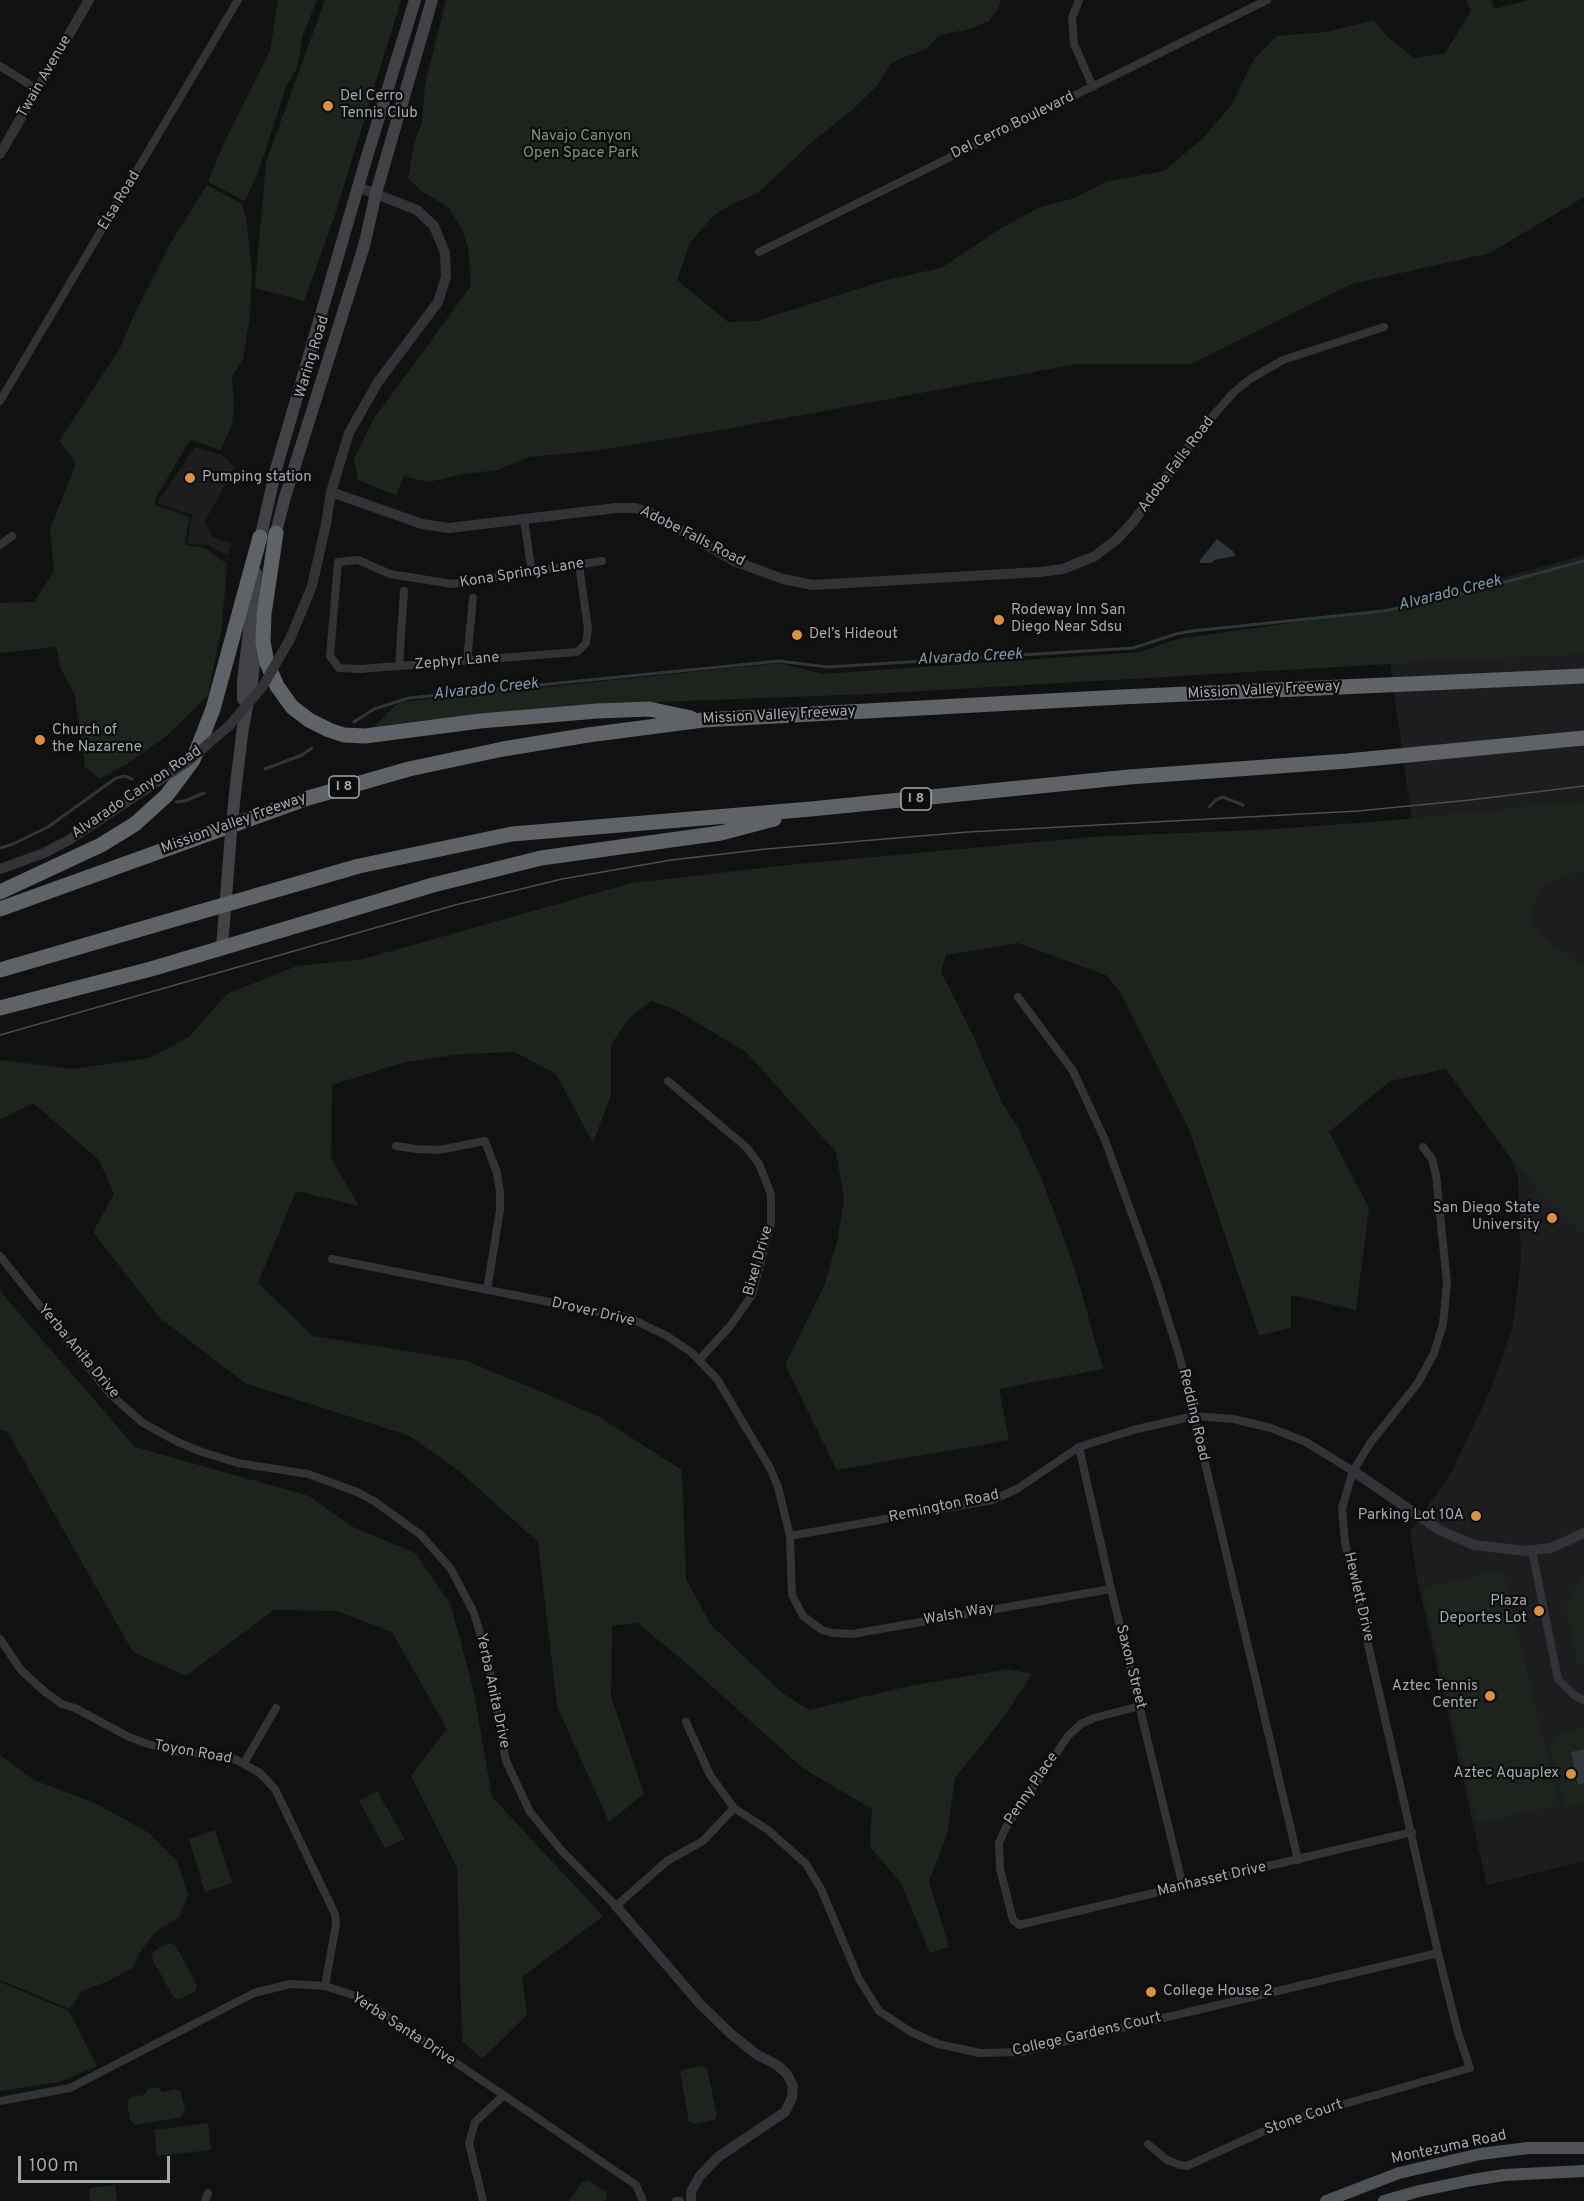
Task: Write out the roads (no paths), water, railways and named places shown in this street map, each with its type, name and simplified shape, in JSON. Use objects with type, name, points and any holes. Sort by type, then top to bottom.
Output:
[{"type":"highway","points":[[276,533],[264,614],[263,642],[267,663],[277,686],[292,707],[309,720],[329,730],[344,735],[365,736],[480,721],[649,709],[703,720]]},
{"type":"highway","points":[[0,892],[117,836],[135,824],[167,795],[194,760],[213,709],[260,537]]},
{"type":"highway","name":"Mission Valley Freeway","points":[[0,909],[297,801],[409,769],[503,749],[703,720],[1145,696],[1584,676]]},
{"type":"highway","name":"I 8","points":[[0,970],[359,866],[513,834],[1584,738]]},
{"type":"highway","points":[[0,1008],[151,969],[433,885],[541,858],[721,833],[811,809]]},
{"type":"main road","name":"Waring Road","points":[[243,727],[243,681],[260,537],[276,469],[415,0]]},
{"type":"main road","name":"Waring Road","points":[[222,947],[228,861],[243,727],[252,682],[259,622],[276,533],[285,497],[364,246],[376,193],[432,0]]},
{"type":"main road","name":"Montezuma Road","points":[[1326,2201],[1399,2173],[1480,2154],[1519,2148],[1584,2148]]},
{"type":"main road","points":[[1384,2201],[1419,2191],[1504,2175],[1584,2171]]},
{"type":"street","name":"Twain Avenue","points":[[0,154],[89,0]]},
{"type":"street","name":"Elsa Road","points":[[0,401],[238,0]]},
{"type":"street","points":[[1079,0],[1072,18],[1074,44],[1093,87]]},
{"type":"street","name":"Del Cerro Boulevard","points":[[759,252],[1267,0]]},
{"type":"street","points":[[0,66],[38,90]]},
{"type":"street","points":[[331,492],[349,433],[378,382],[438,302],[446,277],[446,253],[434,226],[417,210],[358,187]]},
{"type":"street","name":"Adobe Falls Road","points":[[331,492],[436,527],[448,528],[616,508],[635,508],[649,512],[734,561],[783,579],[813,585],[1063,569],[1095,556],[1117,539],[1133,522],[1204,426],[1242,386],[1283,360],[1384,327]]},
{"type":"street","name":"Alvarado Canyon Road","points":[[0,869],[44,853],[69,840],[187,762],[230,725],[263,686],[290,639],[312,586],[331,492]]},
{"type":"street","points":[[524,520],[532,573]]},
{"type":"street","points":[[0,545],[12,536]]},
{"type":"street","name":"Kona Springs Lane","points":[[330,656],[338,562],[358,560],[390,574],[452,584],[602,561]]},
{"type":"street","name":"Zephyr Lane","points":[[330,656],[339,668],[360,669],[576,652],[586,643],[588,630],[579,565]]},
{"type":"street","points":[[399,666],[404,591]]},
{"type":"street","points":[[467,661],[473,598]]},
{"type":"street","name":"Redding Road","points":[[1018,997],[1073,1071],[1105,1140],[1156,1281],[1180,1358],[1298,1860]]},
{"type":"street","name":"Bixel Drive","points":[[668,1081],[746,1147],[759,1164],[771,1194],[771,1223],[752,1295],[731,1325],[700,1359]]},
{"type":"street","points":[[396,1146],[439,1150],[485,1141],[497,1173],[500,1191],[500,1210],[487,1290]]},
{"type":"street","name":"Hewlett Drive","points":[[1423,1147],[1432,1159],[1436,1175],[1447,1282],[1443,1324],[1434,1353],[1418,1383],[1371,1442],[1353,1471],[1342,1508],[1345,1542],[1438,1953],[1458,2033],[1470,2068]]},
{"type":"street","name":"Yerba Anita Drive","points":[[0,1256],[110,1394],[143,1423],[202,1452],[238,1463],[308,1474],[357,1492],[374,1501],[421,1535],[451,1569],[474,1614],[488,1661],[506,1761],[530,1812],[562,1851],[616,1906],[700,2004],[756,2054],[777,2065],[787,2074],[793,2086],[792,2098],[785,2112],[718,2157],[699,2177],[691,2192],[691,2201]]},
{"type":"street","name":"Drover Drive","points":[[332,1259],[630,1318],[667,1336],[700,1359],[717,1379],[771,1468],[790,1536],[792,1595],[798,1610],[809,1622]]},
{"type":"street","name":"Remington Road","points":[[790,1536],[992,1500],[1017,1489],[1080,1447],[1134,1430],[1194,1416],[1233,1419],[1271,1428],[1306,1442],[1449,1534],[1474,1545],[1532,1551],[1551,1548],[1584,1533]]},
{"type":"street","name":"Saxon Street","points":[[1080,1447],[1111,1590],[1183,1887]]},
{"type":"street","points":[[1532,1551],[1558,1679],[1575,1696],[1584,1700]]},
{"type":"street","name":"Walsh Way","points":[[809,1622],[822,1630],[852,1634],[1111,1590]]},
{"type":"street","name":"Toyon Road","points":[[0,1639],[21,1670],[62,1704],[75,1708],[129,1737],[148,1744],[178,1752],[231,1758],[244,1763],[260,1773],[275,1789],[335,1914],[336,1924],[325,1986]]},
{"type":"street","name":"Penny Place","points":[[1013,1920],[1000,1869],[999,1843],[1006,1827],[1068,1736],[1081,1724],[1094,1718],[1140,1706]]},
{"type":"street","points":[[244,1763],[276,1708]]},
{"type":"street","name":"College Gardens Court","points":[[686,1722],[710,1775],[734,1808],[768,1830],[806,1864],[821,1889],[859,1979],[879,2011],[924,2039],[966,2052],[993,2054],[1020,2052],[1438,1953]]},
{"type":"street","points":[[616,1906],[667,1861],[703,1841],[734,1808]]},
{"type":"street","name":"Manhasset Drive","points":[[1013,1920],[1019,1925],[1412,1832]]},
{"type":"street","name":"Yerba Santa Drive","points":[[0,2100],[70,2088],[254,1993],[290,1984],[325,1986],[359,1997],[636,2186],[643,2201]]},
{"type":"street","name":"Stone Court","points":[[1148,2144],[1167,2160],[1187,2166],[1262,2132],[1313,2113],[1470,2068]]},
{"type":"street","points":[[483,2201],[469,2143],[475,2122],[503,2096]]},
{"type":"waterway","name":"Alvarado Creek","points":[[354,722],[374,709],[409,698],[779,661],[828,667],[1133,648],[1192,631],[1383,611],[1434,601],[1584,561]]},
{"type":"waterway","name":"Alvarado Creek","points":[[265,769],[302,755],[312,748]]},
{"type":"waterway","name":"Alvarado Creek","points":[[0,848],[48,827],[116,778],[125,776],[132,779]]},
{"type":"waterway","name":"Alvarado Creek","points":[[176,802],[185,801],[204,793]]},
{"type":"waterway","points":[[1209,807],[1223,797],[1243,805]]},
{"type":"tram line","points":[[0,1035],[455,905],[562,879],[671,860],[766,849],[968,832],[1358,811],[1584,786]]},
{"type":"place","name":"Del Cerro Tennis Club","points":[[328,106]]},
{"type":"place","name":"Pumping station","points":[[190,478]]},
{"type":"place","name":"Rodeway Inn San Diego Near Sdsu","points":[[999,620]]},
{"type":"place","name":"Del’s Hideout","points":[[797,635]]},
{"type":"place","name":"Church of the Nazarene","points":[[40,740]]},
{"type":"place","name":"San Diego State University","points":[[1552,1218]]},
{"type":"place","name":"Parking Lot 10A","points":[[1476,1516]]},
{"type":"place","name":"Plaza Deportes Lot","points":[[1539,1611]]},
{"type":"place","name":"Aztec Tennis Center","points":[[1490,1696]]},
{"type":"place","name":"Aztec Aquaplex","points":[[1571,1774]]},
{"type":"place","name":"College House 2","points":[[1151,1992]]},
{"type":"park label","name":"Navajo Canyon Open Space Park","points":[[581,146]]}]
